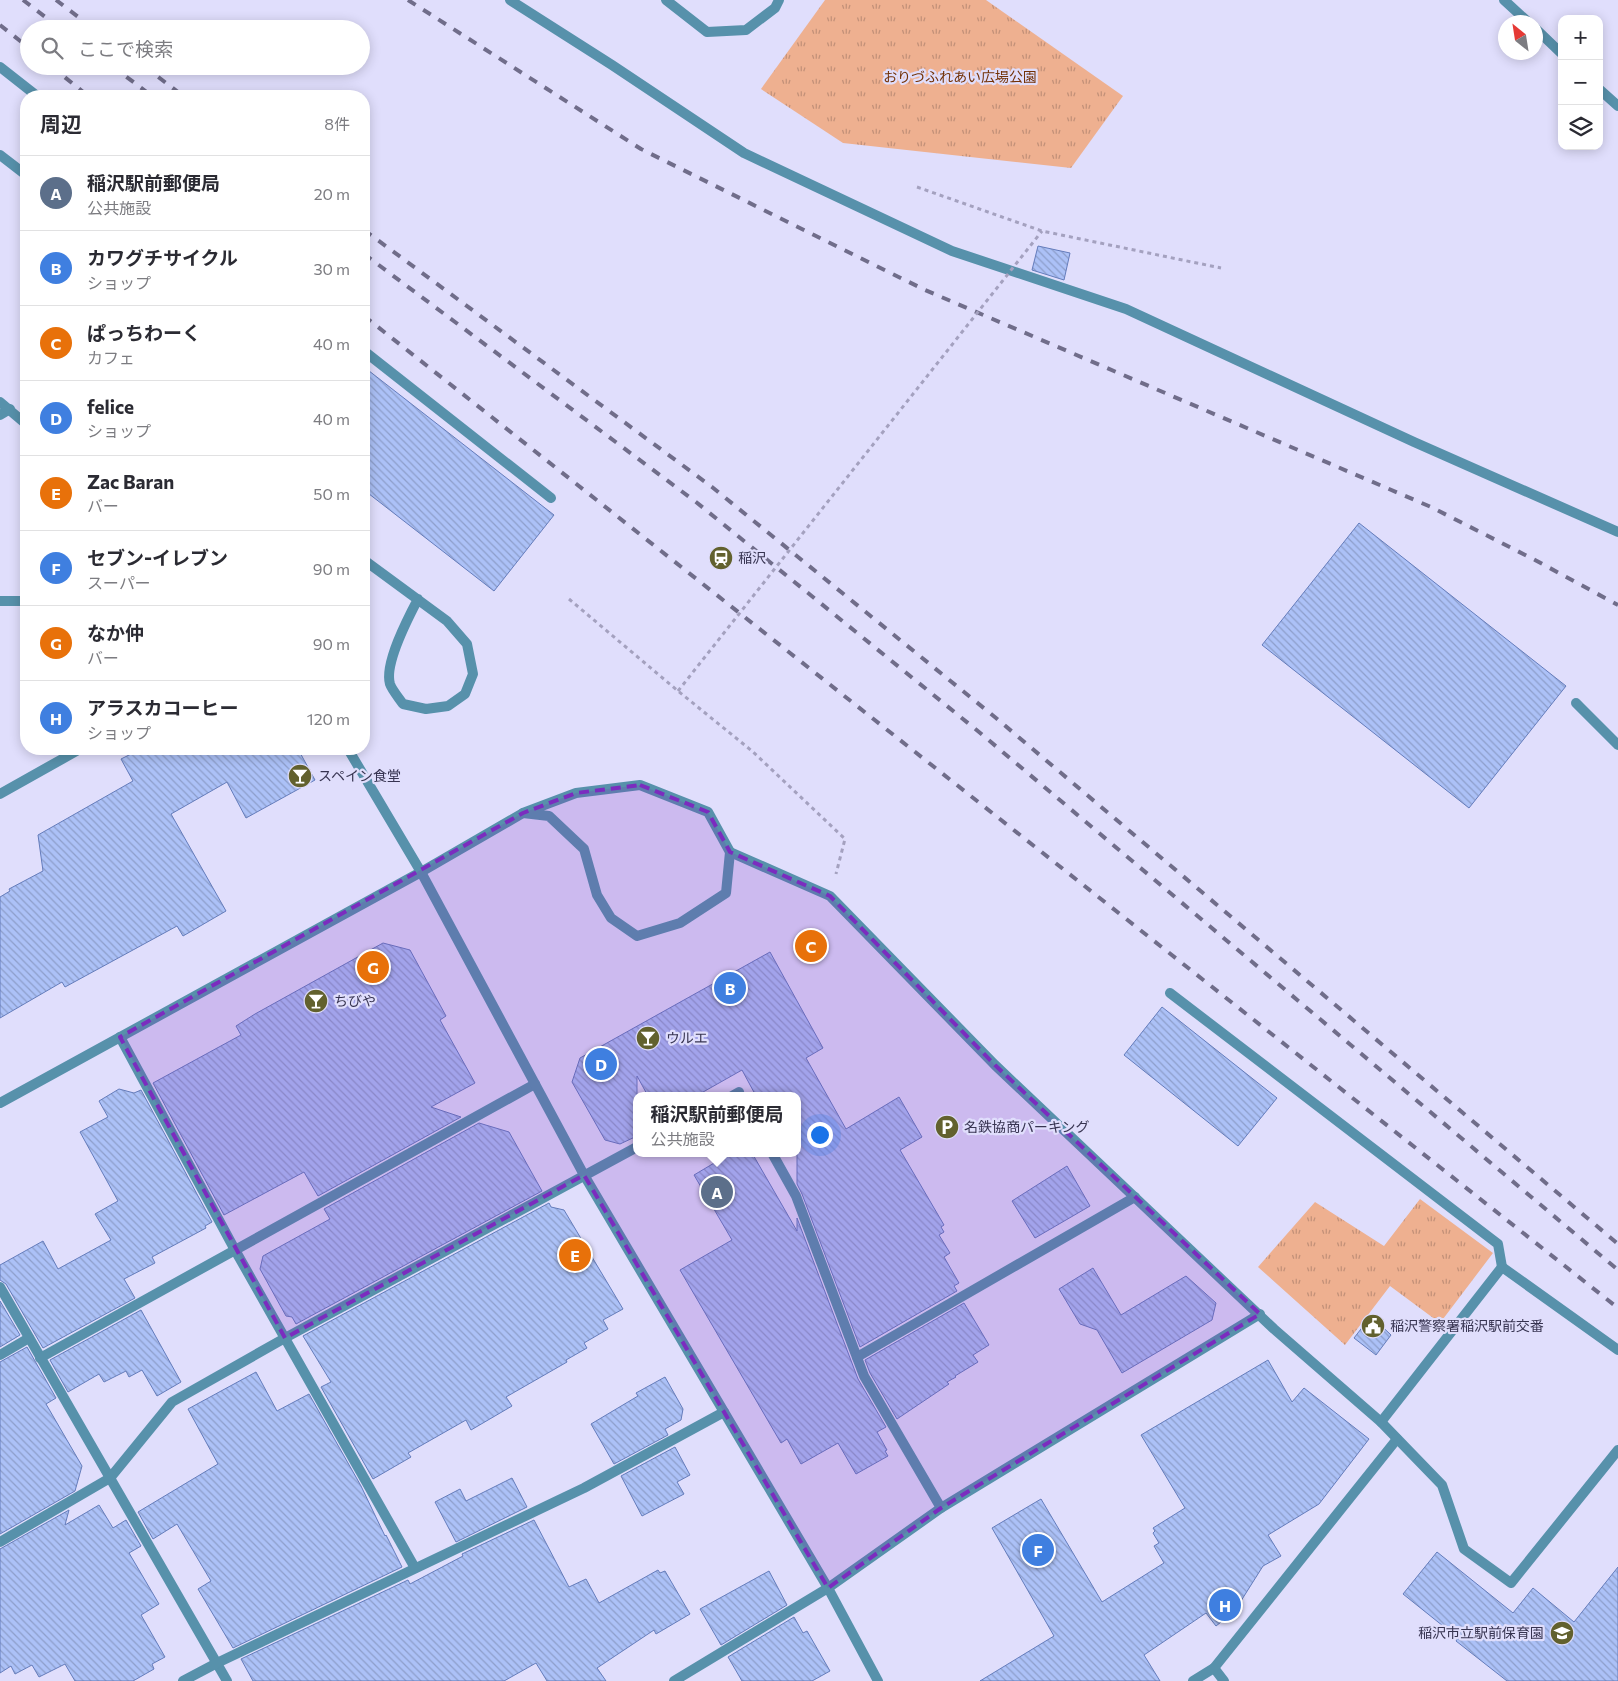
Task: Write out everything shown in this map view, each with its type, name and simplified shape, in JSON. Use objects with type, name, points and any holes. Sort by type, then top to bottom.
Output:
[{"type":"street","points":[[510,0],[744,153],[952,251],[1126,309],[1414,442],[1618,532]]},
{"type":"street","points":[[666,0],[706,32],[746,30],[776,8],[779,0]]},
{"type":"street","points":[[1504,0],[1520,15]]},
{"type":"street","points":[[1543,36],[1558,50]]},
{"type":"street","points":[[0,67],[29,90]]},
{"type":"street","points":[[1603,93],[1618,106]]},
{"type":"street","points":[[0,155],[20,170]]},
{"type":"street","points":[[370,356],[552,498]]},
{"type":"street","points":[[0,402],[20,418]]},
{"type":"street","points":[[0,415],[10,409]]},
{"type":"street","points":[[370,564],[418,599],[447,621],[467,644],[473,674],[465,694],[448,706],[426,709],[403,704],[390,684],[391,661],[418,599]]},
{"type":"street","points":[[0,601],[20,601]]},
{"type":"street","points":[[1576,703],[1618,745]]},
{"type":"street","points":[[0,794],[69,755]]},
{"type":"street","points":[[352,755],[421,872],[584,1175],[828,1588],[878,1681]]},
{"type":"street","points":[[0,1103],[421,872],[523,813],[576,793],[640,785],[708,812],[730,852],[726,893],[680,923],[637,936],[611,918],[597,895],[584,849],[549,816],[523,813]]},
{"type":"street","points":[[730,852],[830,896],[995,1065],[1274,1329],[1381,1422],[1442,1485],[1464,1549],[1511,1583],[1618,1450]]},
{"type":"street","points":[[1170,993],[1498,1244],[1502,1267],[1618,1350]]},
{"type":"street","points":[[120,1037],[234,1250],[415,1568]]},
{"type":"street","points":[[40,1358],[535,1084]]},
{"type":"street","points":[[0,1542],[110,1478],[172,1402],[285,1338],[633,1149]]},
{"type":"street","points":[[774,1157],[796,1196],[864,1376],[941,1508]]},
{"type":"street","points":[[856,1357],[1135,1197]]},
{"type":"street","points":[[1381,1422],[1502,1267]]},
{"type":"street","points":[[0,1288],[227,1681]]},
{"type":"street","points":[[674,1681],[828,1588],[941,1508],[1260,1314]]},
{"type":"street","points":[[0,1355],[29,1338]]},
{"type":"street","points":[[183,1681],[584,1488],[724,1412]]},
{"type":"street","points":[[1193,1681],[1214,1668],[1396,1439]]},
{"type":"street","points":[[1214,1668],[1224,1681]]},
{"type":"path","points":[[917,187],[1042,231],[1221,268]]},
{"type":"path","points":[[678,691],[1042,231]]},
{"type":"path","points":[[569,599],[752,751],[845,839],[844,848]]},
{"type":"highlighted area","points":[[640,785],[708,812],[730,852],[830,896],[995,1065],[1260,1314],[941,1508],[828,1588],[584,1175],[285,1338],[120,1037],[523,813],[576,793]]},
{"type":"green space","name":"おりづふれあい広場公園","points":[[825,0],[986,0],[1123,96],[1071,168],[843,143],[761,89]]},
{"type":"green space","points":[[1420,1199],[1493,1253],[1440,1323],[1390,1286],[1345,1345],[1258,1267],[1315,1202],[1384,1246]]},
{"type":"building","points":[[1038,246],[1070,253],[1064,280],[1032,270]]},
{"type":"building","points":[[370,372],[554,515],[494,591],[370,495]]},
{"type":"building","points":[[1359,523],[1566,686],[1469,808],[1262,645]]},
{"type":"building","points":[[129,755],[301,755],[315,780],[246,818],[227,782],[171,814],[226,911],[183,936],[177,926],[65,987],[62,982],[0,1018],[0,897],[10,891],[9,889],[43,871],[38,835],[133,781],[121,759]]},
{"type":"building","points":[[383,943],[410,950],[446,1016],[440,1020],[475,1083],[431,1107],[461,1117],[318,1196],[304,1172],[224,1215],[153,1083],[241,1035],[236,1026],[255,1014]]},
{"type":"building","points":[[770,952],[823,1048],[806,1058],[846,1129],[899,1097],[922,1137],[900,1150],[944,1225],[941,1227],[944,1232],[939,1235],[950,1253],[944,1257],[959,1283],[954,1286],[957,1291],[860,1347],[797,1184],[797,1157],[801,1157],[801,1092],[754,1092],[742,1070],[703,1092],[646,1092],[637,1076],[637,1092],[633,1092],[633,1138],[620,1144],[605,1140],[572,1082],[580,1058]]},
{"type":"building","points":[[1162,1007],[1277,1098],[1238,1146],[1124,1055]]},
{"type":"building","points":[[119,1089],[134,1093],[141,1090],[212,1222],[205,1226],[206,1228],[152,1257],[155,1263],[124,1279],[135,1298],[43,1348],[6,1284],[0,1280],[0,1265],[43,1241],[58,1269],[111,1240],[95,1214],[118,1201],[80,1132],[108,1117],[99,1101]]},
{"type":"building","points":[[479,1123],[509,1132],[542,1191],[296,1324],[292,1317],[286,1316],[260,1269],[263,1256],[330,1219],[324,1209]]},
{"type":"building","points":[[724,1157],[754,1157],[797,1231],[797,1218],[858,1379],[886,1427],[877,1432],[887,1450],[885,1451],[888,1456],[856,1474],[838,1443],[801,1464],[787,1439],[781,1443],[680,1270],[732,1240],[694,1175]]},
{"type":"building","points":[[1067,1166],[1090,1206],[1035,1238],[1012,1201]]},
{"type":"building","points":[[549,1203],[551,1207],[564,1210],[623,1309],[603,1320],[608,1329],[584,1343],[587,1348],[566,1360],[567,1362],[506,1397],[512,1406],[471,1430],[466,1420],[408,1453],[411,1457],[373,1479],[321,1387],[331,1382],[303,1336]]},
{"type":"building","points":[[1093,1268],[1121,1315],[1186,1276],[1216,1303],[1212,1320],[1122,1373],[1097,1330],[1080,1324],[1059,1289]]},
{"type":"building","points":[[0,1301],[20,1335],[0,1347]]},
{"type":"building","points":[[964,1303],[989,1345],[973,1355],[978,1362],[955,1376],[947,1382],[949,1384],[897,1419],[870,1373],[865,1360]]},
{"type":"building","points":[[141,1310],[181,1382],[157,1396],[142,1370],[129,1377],[126,1371],[104,1382],[99,1374],[68,1392],[50,1360]]},
{"type":"building","points":[[1371,1316],[1391,1335],[1376,1355],[1354,1338]]},
{"type":"building","points":[[27,1347],[56,1398],[46,1404],[82,1466],[75,1491],[0,1534],[0,1362]]},
{"type":"building","points":[[1268,1360],[1292,1402],[1304,1388],[1369,1439],[1319,1504],[1268,1535],[1281,1556],[1263,1566],[1234,1612],[1216,1626],[1206,1613],[1144,1655],[1160,1681],[980,1681],[1054,1636],[992,1528],[1041,1499],[1102,1602],[1164,1563],[1154,1546],[1159,1543],[1153,1533],[1155,1531],[1153,1528],[1185,1508],[1141,1435]]},
{"type":"building","points":[[256,1372],[277,1411],[309,1394],[361,1486],[402,1567],[233,1648],[198,1589],[211,1581],[177,1524],[153,1539],[138,1512],[218,1464],[188,1409]]},
{"type":"building","points":[[665,1377],[683,1409],[681,1420],[665,1429],[668,1435],[614,1464],[591,1424],[638,1396],[636,1393]]},
{"type":"building","points":[[675,1447],[690,1475],[677,1482],[684,1494],[642,1516],[621,1476]]},
{"type":"building","points":[[512,1478],[527,1507],[456,1542],[435,1502],[460,1489],[466,1501]]},
{"type":"building","points":[[99,1505],[113,1528],[126,1520],[141,1546],[129,1553],[159,1604],[141,1615],[165,1657],[152,1664],[154,1669],[133,1681],[75,1681],[65,1664],[39,1677],[32,1665],[15,1674],[11,1666],[0,1673],[0,1549],[69,1510],[65,1525]]},
{"type":"building","points":[[534,1520],[569,1587],[586,1579],[599,1603],[658,1570],[660,1573],[665,1571],[690,1614],[656,1634],[654,1630],[597,1668],[606,1681],[547,1681],[536,1663],[504,1681],[253,1681],[241,1659],[408,1580],[410,1584],[463,1556],[462,1554]]},
{"type":"building","points":[[1437,1552],[1513,1613],[1533,1588],[1574,1622],[1618,1567],[1618,1681],[1507,1681],[1456,1641],[1458,1638],[1403,1594]]},
{"type":"building","points":[[769,1571],[787,1605],[721,1645],[700,1609]]},
{"type":"building","points":[[794,1617],[803,1633],[807,1631],[830,1671],[812,1681],[742,1681],[728,1657]]},
{"type":"railway","points":[[23,0],[49,20]]},
{"type":"railway","points":[[56,0],[82,20]]},
{"type":"railway","points":[[408,0],[641,149],[925,290],[1431,507],[1618,605]]},
{"type":"railway","points":[[0,25],[20,41]]},
{"type":"railway","points":[[62,75],[81,90]]},
{"type":"railway","points":[[124,75],[144,90]]},
{"type":"railway","points":[[156,75],[175,90]]},
{"type":"railway","points":[[370,234],[712,487],[996,718],[1618,1244]]},
{"type":"railway","points":[[370,258],[696,502],[979,732],[1618,1270]]},
{"type":"railway","points":[[370,321],[1618,1308]]},
{"type":"place","name":"稲沢","points":[[721,558]]},
{"type":"place","name":"スペイン食堂","points":[[300,776]]},
{"type":"place","name":"ぱっちわーく","points":[[811,946]]},
{"type":"place","name":"なか仲","points":[[373,967]]},
{"type":"place","name":"カワグチサイクル","points":[[730,988]]},
{"type":"place","name":"ちびや","points":[[316,1001]]},
{"type":"place","name":"ウルエ","points":[[648,1038]]},
{"type":"place","name":"felice","points":[[601,1064]]},
{"type":"place","name":"名鉄協商パーキング","points":[[947,1127]]},
{"type":"place","name":"稲沢駅前郵便局","points":[[717,1192]]},
{"type":"place","name":"Zac Baran","points":[[575,1255]]},
{"type":"place","name":"稲沢警察署稲沢駅前交番","points":[[1373,1326]]},
{"type":"place","name":"セブン-イレブン","points":[[1038,1550]]},
{"type":"place","name":"アラスカコーヒー","points":[[1225,1605]]},
{"type":"place","name":"稲沢市立駅前保育園","points":[[1562,1633]]}]
